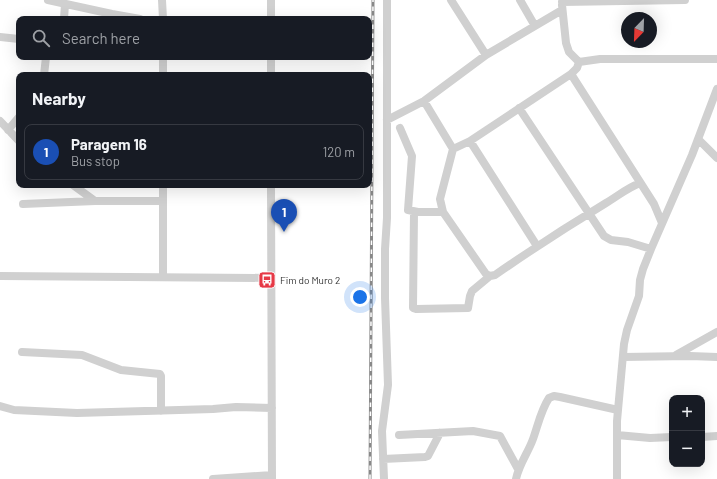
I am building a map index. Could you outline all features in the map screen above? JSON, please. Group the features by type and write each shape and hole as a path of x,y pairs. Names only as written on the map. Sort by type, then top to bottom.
{"street":[{"path":"48,0 125,16"},
{"path":"162,0 162,16"},
{"path":"271,0 271,16"},
{"path":"384,479 382,431 388,378 385,298 387,0"},
{"path":"451,0 486,56"},
{"path":"520,0 535,26"},
{"path":"387,120 424,100 486,56 535,26 562,4 624,0 686,0"},
{"path":"64,16 65,4"},
{"path":"562,4 566,43 569,52 579,62"},
{"path":"0,37 16,40"},
{"path":"579,62 600,59 717,59"},
{"path":"44,72 46,60"},
{"path":"163,60 163,72"},
{"path":"271,60 271,72"},
{"path":"453,149 470,141 571,74 577,68 579,62"},
{"path":"571,74 654,204 662,223"},
{"path":"617,479 618,410 627,330 638,296 640,280 651,248 698,140 717,89"},
{"path":"424,100 453,149 440,198 443,212 486,274 490,276"},
{"path":"520,108 606,238 651,248"},
{"path":"8,130 16,121"},
{"path":"0,123 16,138"},
{"path":"400,128 412,154 409,211 443,212"},
{"path":"698,140 717,158"},
{"path":"470,141 537,246"},
{"path":"630,187 634,174"},
{"path":"414,212 412,307 414,309 468,308 471,293 490,276 494,275 630,187 640,183"},
{"path":"78,188 95,201"},
{"path":"163,188 163,277"},
{"path":"213,479 272,477 271,188"},
{"path":"23,204 95,201 163,201"},
{"path":"0,276 271,278"},
{"path":"675,356 717,332"},
{"path":"22,352 82,355 121,370 160,374 161,411"},
{"path":"623,357 717,357"},
{"path":"516,479 518,470 530,445 542,411 549,398 554,396 560,397 618,410"},
{"path":"0,406 14,410 77,413 213,409 236,406 272,408"},
{"path":"399,435 473,432 500,436 518,470"},
{"path":"383,459 428,456 440,433"},
{"path":"617,435 650,438 669,437"},
{"path":"705,436 717,436"}],"railway":[{"path":"372,160 373,0"},
{"path":"370,479 372,188"}],"place":[{"name":"Paragem 16","path":"284,232"},
{"name":"Fim do Muro 2","path":"267,280"}]}
